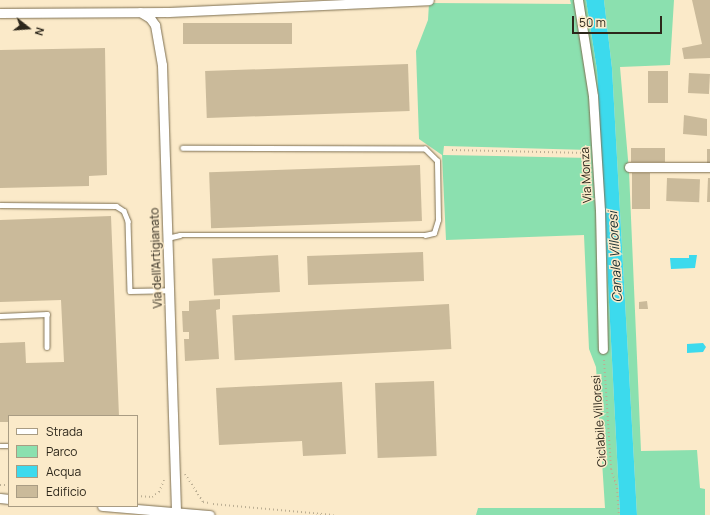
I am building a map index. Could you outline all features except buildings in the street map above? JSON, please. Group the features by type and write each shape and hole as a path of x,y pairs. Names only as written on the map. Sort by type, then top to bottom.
{"street":[{"path":"0,13 140,12 429,0"},
{"name":"Via Monza","path":"578,0 591,71 596,154 603,349"},
{"name":"Via dell'Artigianato","path":"140,12 150,18 155,26 160,44 176,512"},
{"path":"629,167 710,167"},
{"path":"114,507 210,515"}],"lane":[{"path":"167,238 188,235 425,235 434,233 438,220 437,161 425,149 183,148"},
{"path":"0,205 116,206 124,211 128,221 130,291 169,290"},
{"path":"0,316 47,314 47,347"}],"path":[{"path":"452,150 596,154"},
{"name":"Ciclabile Villoresi","path":"603,349 611,469 617,488 619,515"},
{"path":"138,496 152,497 159,492 166,474 186,474 203,502 334,515"}],"green space":[{"path":"570,0 586,0 597,70 620,515 476,515 478,508 605,508 596,367 589,349 584,235 446,240 442,155 419,139 416,51 428,20 429,3 571,4","holes":["444,146 589,150 590,158 443,155"]},
{"path":"604,0 674,0 670,65 620,67 629,171 641,451 697,450 700,488 705,489 705,515 637,515 612,68"}],"water":[{"name":"Canale Villoresi","path":"586,0 604,0 612,68 637,515 620,515 597,70"},
{"path":"689,255 697,255 695,268 671,269 670,258 689,258"},
{"path":"703,343 706,347 703,352 687,353 687,344"}]}
